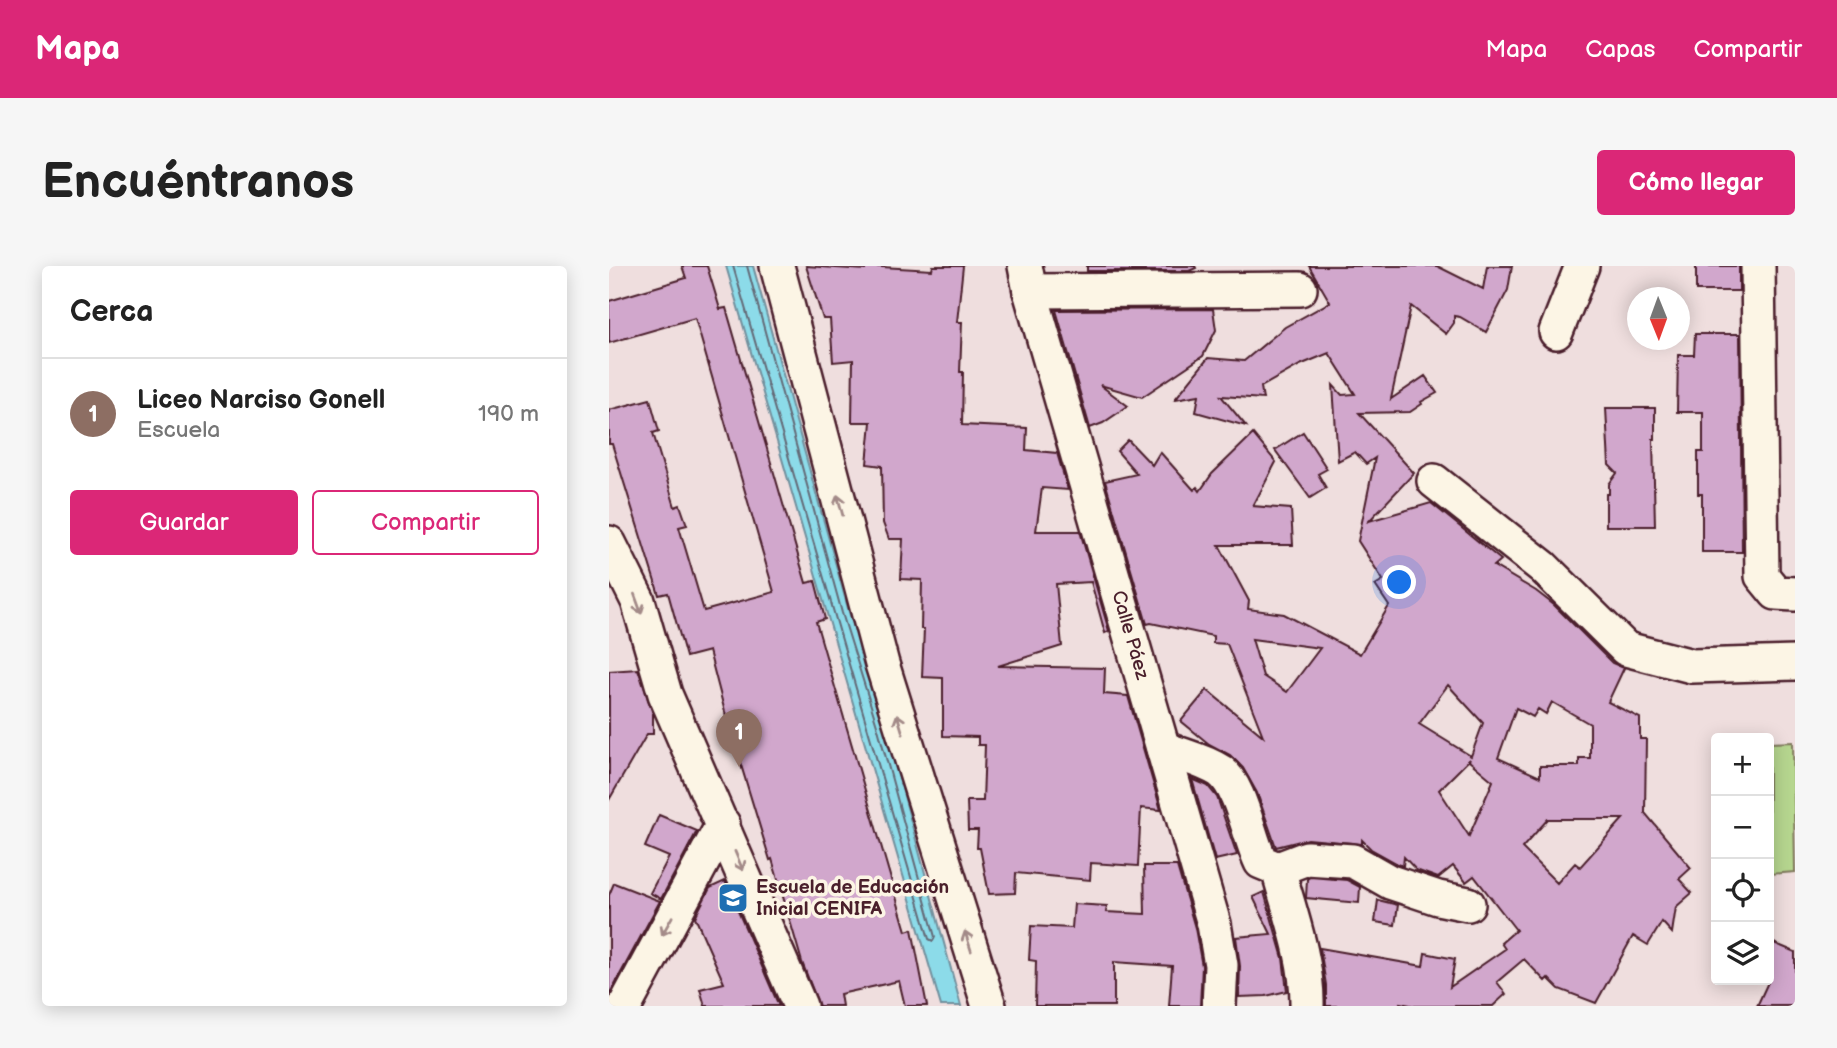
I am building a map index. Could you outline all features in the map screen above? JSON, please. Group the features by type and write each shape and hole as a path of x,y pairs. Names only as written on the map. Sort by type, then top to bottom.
{"street":[{"path":"777,266 882,664 989,1006"},
{"path":"1556,332 1582,266"},
{"path":"1758,266 1762,576 1776,593 1795,594"},
{"path":"1028,279 1300,289"},
{"name":"Calle Páez","path":"1028,279 1214,924 1221,965 1219,1006"},
{"path":"1434,481 1543,567 1626,649 1692,666 1795,663"},
{"path":"609,543 638,601 665,694 800,1006"},
{"path":"1164,748 1200,760 1223,773 1236,794 1261,862 1278,869 1307,858 1353,861 1390,882 1438,898 1468,904"},
{"path":"625,1006 723,824"},
{"path":"1278,869 1298,944 1307,1006"}],"green space":[{"path":"1793,742 1795,872 1774,874 1774,743"}],"water":[{"path":"726,266 753,266 849,612 884,722 961,1006 941,1006"}],"building":[{"path":"682,266 707,266 720,309 726,308 806,583 815,581 825,619 816,622 906,931 912,929 927,1006 905,1006 899,981 840,994 842,1006 819,1006 802,962 772,859 770,860 709,651 686,657 668,593 659,595 612,444 609,444 609,410 650,399 659,431 653,433 675,507 680,505 687,525 679,527 704,611 774,592 695,318 609,343 609,301 686,278"},
{"path":"806,266 865,270 865,266 932,270 933,266 963,266 957,322 962,322 962,425 1027,428 1026,450 1057,453 1068,490 1042,488 1036,531 1080,531 1109,631 1105,633 1091,582 1056,584 1062,646 998,666 1105,668 1104,694 1128,696 1161,810 1141,808 1138,866 1091,863 1090,880 1016,873 1015,893 989,894 980,848 977,848 978,830 968,830 967,801 983,801 985,745 978,745 978,737 943,736 943,678 922,677 922,580 901,579 903,539 889,539 883,523 882,466 867,464 871,422 852,422 853,360 833,362 830,319 823,319"},
{"path":"1087,266 1196,268 1189,271 1087,271"},
{"path":"1309,266 1437,266 1483,289 1487,266 1512,266 1508,290 1486,332 1454,316 1454,323 1446,334 1411,306 1391,399 1425,376 1437,393 1410,412 1359,413 1414,473 1369,521 1431,503 1501,560 1494,566 1554,605 1612,663 1624,668 1608,702 1640,718 1640,739 1646,739 1645,813 1691,868 1679,879 1692,893 1676,907 1672,933 1662,922 1648,945 1633,936 1596,1003 1559,989 1548,978 1545,981 1524,959 1497,982 1506,994 1493,1006 1415,1006 1400,1003 1399,1006 1326,1006 1326,985 1320,948 1423,966 1425,953 1455,959 1450,987 1505,949 1501,943 1516,930 1474,876 1466,882 1453,866 1438,878 1416,870 1404,857 1403,866 1398,864 1371,849 1362,840 1362,844 1308,839 1276,847 1257,793 1243,768 1230,755 1209,744 1181,721 1207,690 1263,736 1227,644 1213,643 1213,636 1147,624 1105,481 1137,474 1117,451 1128,440 1152,465 1160,452 1194,490 1197,487 1200,491 1212,474 1253,434 1276,462 1253,506 1291,509 1293,545 1219,545 1249,601 1248,609 1284,614 1360,654 1389,606 1375,585 1383,580 1358,541 1375,458 1366,464 1355,452 1338,461 1333,385 1342,395 1355,394 1329,353 1300,365 1261,387 1263,399 1221,396 1246,426 1196,412 1199,395 1175,399 1208,358 1244,361 1285,327 1330,302","holes":["1252,639 1320,648 1287,692 1263,676","1448,685 1483,723 1471,756 1419,724","1552,702 1590,724 1590,758 1579,758 1579,766 1540,766 1540,777 1498,758 1516,708 1533,717 1538,709 1546,714","1470,759 1469,761 1493,781 1469,836 1439,790","1548,819 1623,819 1580,867 1575,863 1557,883 1522,848"]},
{"path":"1696,266 1739,266 1739,291 1696,291"},
{"path":"1213,309 1216,330 1203,356 1142,397 1100,385 1128,406 1103,423 1090,428 1056,310"},
{"path":"1695,334 1740,334 1742,552 1702,552 1702,494 1698,494 1698,452 1703,452 1703,412 1677,412 1678,355 1694,355"},
{"path":"1606,408 1655,408 1655,526 1606,526 1606,494 1609,494 1609,484 1617,473 1609,465"},
{"path":"1303,432 1327,469 1318,474 1326,488 1310,498 1275,450"},
{"path":"638,669 653,714 653,734 647,734 609,800 609,671"},
{"path":"1192,779 1208,786 1217,797 1237,855 1215,860"},
{"path":"659,815 697,831 661,899 650,893 669,857 645,847"},
{"path":"1144,866 1177,866 1195,928 1202,966 1200,1006 1169,1006 1172,966 1114,962 1114,1006 1035,1006 1036,961 1029,960 1031,926 1072,928 1074,904 1107,906 1106,912 1145,914"},
{"path":"1307,879 1347,880 1360,887 1359,903 1306,898"},
{"path":"725,881 779,1006 705,1006 700,989 724,983 695,917 710,888"},
{"path":"614,883 660,901 609,995 609,895"},
{"path":"1264,892 1283,958 1287,991 1266,996 1239,997 1240,966 1236,937 1271,934 1253,897"},
{"path":"1378,900 1398,905 1395,925 1375,922"},
{"path":"1774,943 1795,952 1795,1006 1757,1006 1767,985 1774,985"}],"place":[{"name":"Liceo Narciso Gonell","path":"739,767"},
{"name":"Escuela de Educación Inicial CENIFA","path":"733,898"}]}
